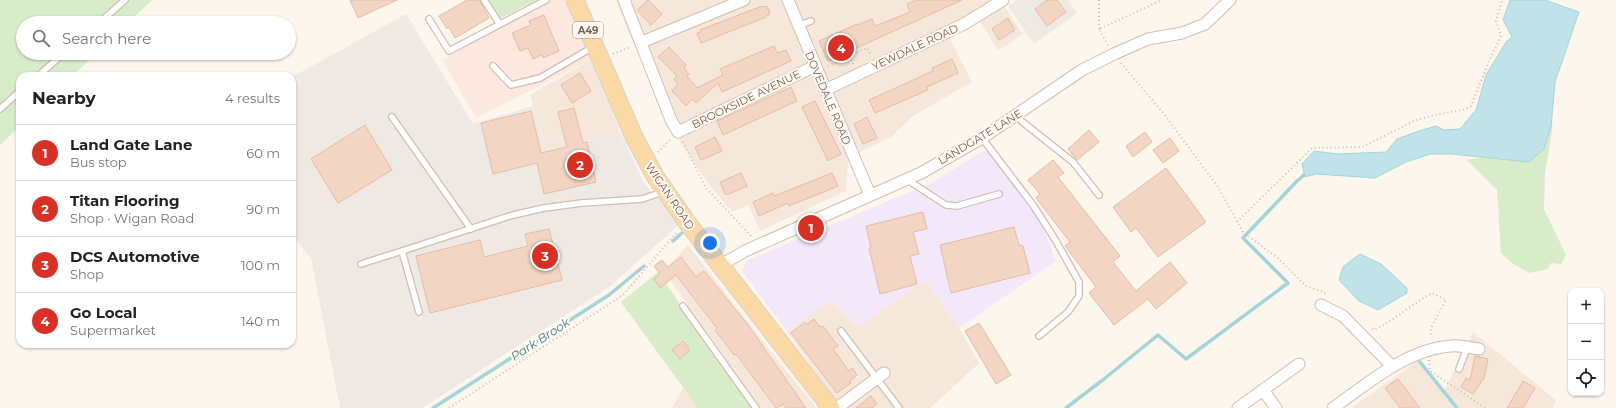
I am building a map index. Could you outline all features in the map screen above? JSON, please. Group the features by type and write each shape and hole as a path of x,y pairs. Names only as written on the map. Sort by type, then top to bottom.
{"main road":[{"name":"WIGAN ROAD","path":"575,0 634,137 647,163 686,221 831,408"}],"street":[{"path":"624,0 642,42 671,120 678,132"},
{"path":"642,42 744,0"},
{"name":"DOVEDALE ROAD","path":"788,0 870,195"},
{"name":"YEWDALE ROAD","path":"825,90 964,24 1003,0"},
{"name":"LANDGATE LANE","path":"721,265 737,254 921,173 982,138 1082,70 1148,39 1182,33 1205,24 1230,0"},
{"name":"BROOKSIDE AVENUE","path":"678,132 816,69"},
{"path":"1325,301 1343,316 1392,366"},
{"path":"1333,408 1392,366 1428,350 1452,346 1479,349"},
{"path":"1238,408 1299,364"},
{"path":"837,408 880,376"},
{"path":"1263,390 1276,408"}],"lane":[{"path":"107,16 125,0"},
{"path":"484,0 499,23"},
{"path":"430,19 449,51 499,23 546,0"},
{"path":"798,26 811,20"},
{"path":"493,66 511,85 540,78 598,53"},
{"path":"43,72 56,60"},
{"path":"0,108 16,94"},
{"path":"1015,116 1073,162 1099,195"},
{"path":"392,117 470,229"},
{"path":"982,138 1033,205 1056,241 1079,282 1079,296 1068,312 1039,336"},
{"path":"906,179 946,206 957,206 999,194"},
{"path":"361,264 513,215 544,208 582,203 642,199 665,190"},
{"path":"402,251 419,312"},
{"path":"683,306 756,408"},
{"path":"841,331 880,376 899,408"},
{"path":"1459,369 1466,348"}],"path":[{"path":"1099,0 1099,29 1114,54 1164,114 1218,187 1243,232 1278,258 1306,286 1323,292 1325,301"},
{"path":"1099,29 1162,0"},
{"path":"1237,222 1312,148 1362,147 1416,120 1463,110 1471,106 1501,36 1496,21 1502,0"},
{"path":"598,53 642,42"},
{"path":"816,69 867,48"},
{"path":"647,163 678,132 706,188 759,245"},
{"path":"449,408 623,295 686,221"},
{"path":"1367,326 1374,330 1386,324 1414,303 1432,293 1446,300 1432,326 1428,350 1430,371 1485,408"}],"shaded area":[{"path":"550,0 565,0 592,59 476,118 442,60"},
{"path":"616,0 1000,0 1023,34 998,51 975,12 944,27 972,82 913,116 891,137 862,151 848,161 846,191 760,231 748,205 732,212 708,183 676,136 627,29"},
{"path":"1017,0 1068,0 1077,13 1034,44 1008,6"},
{"path":"406,14 473,124 533,106 547,150 620,132 645,185 682,222 609,287 422,408 340,408 311,258 296,240 296,75"},
{"path":"592,59 620,132 547,150 530,95"},
{"path":"993,145 1032,198 1056,261 959,328 925,280 858,327 831,300 787,331 742,271 746,261 931,183"},
{"path":"688,245 783,367 817,408 761,408 664,271"},
{"path":"925,280 959,328 979,363 930,408 841,408 787,331 831,300 858,327"},
{"path":"1473,332 1556,400 1553,408 1351,408 1419,360 1444,391"},
{"path":"683,388 698,408 672,408"}],"green space":[{"path":"0,0 152,0 135,16 16,16 16,60 89,60 76,72 16,72 16,130 0,145"},
{"path":"486,0 537,0 499,19"},
{"path":"1553,126 1545,173 1544,209 1566,255 1561,264 1551,263 1548,269 1530,273 1513,264 1501,253 1497,190 1467,160 1484,157 1529,162 1544,149 1551,127"},
{"path":"658,272 751,408 698,408 621,302"}],"water":[{"path":"1510,0 1545,0 1579,12 1555,82 1551,127 1544,149 1529,162 1452,154 1430,154 1406,162 1375,178 1316,174 1305,177 1302,164 1314,151 1337,154 1386,152 1397,139 1419,131 1436,126 1444,130 1460,129 1476,110 1486,75 1506,42 1512,37 1503,20"},
{"path":"1360,254 1381,264 1407,288 1407,293 1378,310 1359,301 1339,280 1343,267"}],"building":[{"path":"350,0 397,0 358,18"},
{"path":"467,0 479,0 489,18 455,38 449,27 447,29 439,16"},
{"path":"648,0 662,14 651,25 637,10"},
{"path":"916,0 962,0 828,61 819,41 872,19 875,26 910,12 907,4"},
{"path":"1047,0 1057,0 1066,12 1047,26 1035,9"},
{"path":"762,6 767,6 770,14 766,17 701,43 697,33 701,32 700,30"},
{"path":"544,15 559,51 543,58 542,55 533,59 528,48 520,51 512,33 531,25 529,21"},
{"path":"1008,18 1015,30 999,40 992,29"},
{"path":"774,46 777,53 786,50 791,61 722,92 718,83 696,103 692,99 686,106 672,91 678,84 674,80 677,76 658,57 669,47 686,65 684,68 689,74 687,76 697,88 723,75 720,69"},
{"path":"952,59 958,73 927,87 928,90 875,113 869,100 933,71 932,68"},
{"path":"580,73 591,91 572,103 561,85"},
{"path":"791,87 797,101 723,135 717,121"},
{"path":"815,101 841,154 828,161 802,107"},
{"path":"574,108 583,143 587,142 596,182 544,194 537,163 493,174 481,123 531,111 541,153 567,147 558,112"},
{"path":"867,117 877,138 863,144 854,124"},
{"path":"365,125 392,170 338,203 311,159"},
{"path":"1089,130 1099,142 1077,160 1068,149"},
{"path":"1145,132 1152,142 1133,157 1126,146"},
{"path":"715,137 722,151 701,160 695,147"},
{"path":"1170,138 1179,151 1163,163 1153,150"},
{"path":"1053,160 1064,173 1058,177 1120,256 1113,262 1136,291 1170,262 1187,283 1156,309 1148,299 1114,325 1089,293 1096,287 1065,246 1070,242 1036,198 1040,194 1028,180"},
{"path":"1166,168 1206,222 1158,257 1136,228 1131,232 1113,207"},
{"path":"741,173 747,186 729,194 725,194 720,182"},
{"path":"832,173 838,186 789,206 788,203 759,216 753,202 773,193 774,196"},
{"path":"923,212 927,229 913,232 919,254 910,256 917,284 880,294 869,248 871,248 866,226"},
{"path":"1014,227 1019,245 1023,246 1030,273 951,293 940,245"},
{"path":"549,229 562,280 430,313 416,256 480,240 484,257 528,246 525,234"},
{"path":"681,257 696,277 704,271 748,325 806,408 786,408 783,404 776,408 736,354 734,355 715,330 717,328 676,275 660,288 654,279 660,274 654,266 662,260 668,267"},
{"path":"814,319 820,327 823,326 838,346 833,349 849,371 852,368 857,375 850,381 851,383 837,393 791,333 805,322 807,324"},
{"path":"979,323 1011,375 996,384 965,331"},
{"path":"683,341 690,350 680,359 672,350"},
{"path":"1475,356 1488,359 1484,379 1473,394 1461,387 1466,378 1470,380"},
{"path":"1398,379 1420,408 1400,408 1385,388"},
{"path":"1523,381 1535,388 1523,408 1507,408"},
{"path":"871,396 877,404 872,408 856,408"}],"waterway":[{"path":"1066,408 1158,335 1186,359 1288,283 1243,238 1304,175"},
{"name":"Park Brook","path":"673,241 684,231"},
{"name":"Park Brook","path":"433,408 609,295 644,266"},
{"path":"1420,362 1457,408"}],"place":[{"name":"Go Local","path":"841,48"},
{"name":"Titan Flooring","path":"580,165"},
{"name":"Land Gate Lane","path":"811,228"},
{"name":"DCS Automotive","path":"545,256"}]}
